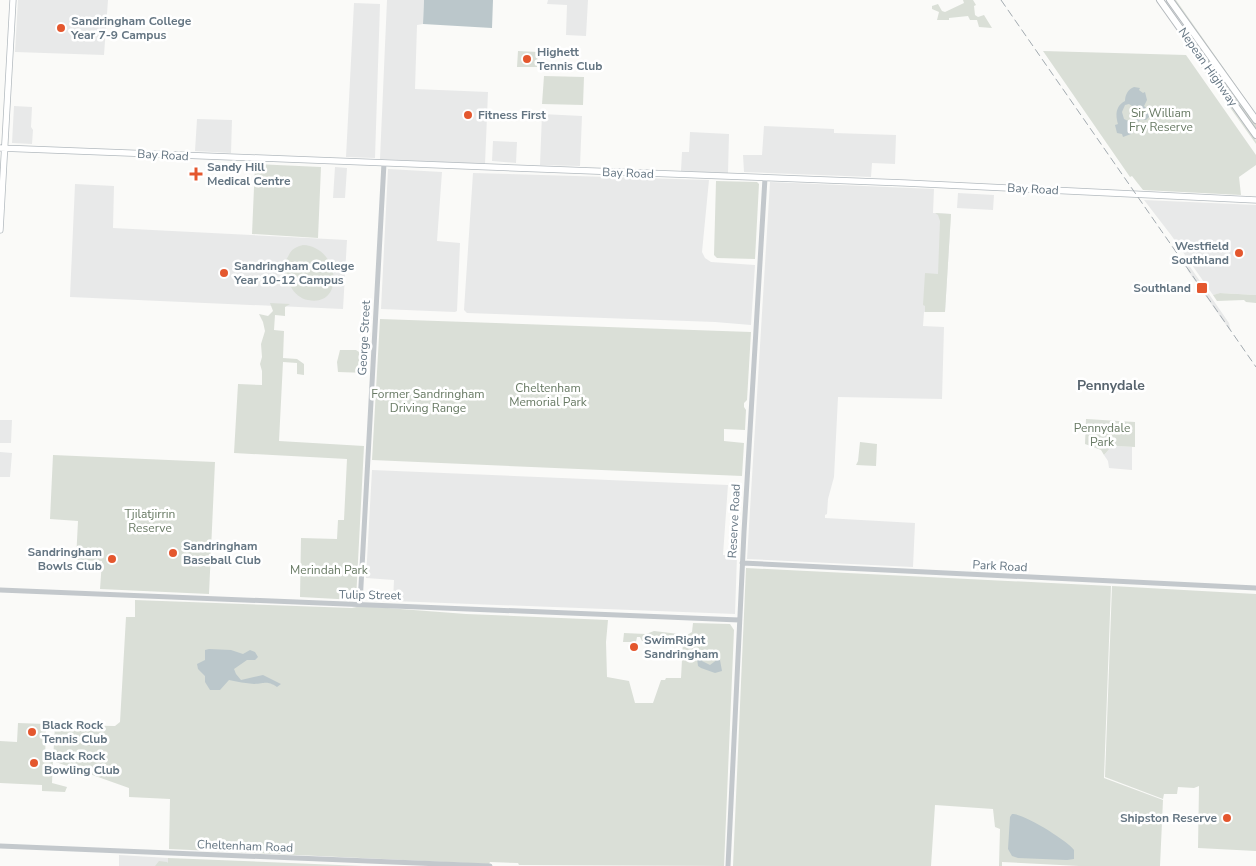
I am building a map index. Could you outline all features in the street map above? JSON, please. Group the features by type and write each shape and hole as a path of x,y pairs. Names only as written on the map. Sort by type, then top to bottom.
{"highway":[{"name":"Nepean Highway","path":"1160,0 1256,135"},
{"name":"Nepean Highway","path":"1170,0 1256,120"},
{"path":"1198,54 1205,49"}],"main road":[{"path":"0,230 3,148 13,0"},
{"name":"Bay Road","path":"3,148 964,186 1256,200"}],"street":[{"name":"George Street","path":"360,604 384,163"},
{"name":"Reserve Road","path":"728,866 742,563 765,178"},
{"name":"Park Road","path":"742,563 1256,588"},
{"name":"Tulip Street","path":"0,590 739,620"},
{"name":"Cheltenham Road","path":"0,846 490,866"}],"shaded area":[{"name":"Sandringham College Year 7-9 Campus","path":"18,0 108,0 104,55 15,52"},
{"path":"387,0 424,0 423,24 417,25 415,89 488,92 485,164 380,159"},
{"path":"424,0 493,0 492,28 423,24"},
{"path":"548,0 588,0 586,36 566,35 567,5 547,4"},
{"path":"354,3 380,4 375,158 346,157"},
{"path":"1134,87 1140,88 1139,90 1143,93 1145,92 1147,100 1144,106 1150,112 1149,117 1146,120 1140,120 1134,126 1131,134 1123,137 1122,134 1117,133 1115,125 1118,124 1117,111 1125,101 1127,93","holes":["1129,104 1135,108 1138,115 1130,121 1124,119 1122,112 1125,105"]},
{"path":"14,106 32,107 32,144 12,143"},
{"path":"542,114 582,116 580,166 540,165"},
{"path":"197,119 232,120 231,153 195,151"},
{"path":"764,126 834,129 834,133 896,135 895,164 872,163 871,177 744,172 743,155 762,155"},
{"path":"690,132 729,134 728,173 681,171 682,152 689,152"},
{"path":"493,141 517,142 516,163 492,161"},
{"path":"335,167 347,168 345,198 333,198"},
{"path":"388,169 442,172 437,241 460,243 457,311 455,312 381,309"},
{"path":"473,173 709,180 702,252 705,258 711,262 755,265 751,325 467,313 464,310"},
{"path":"770,182 934,189 933,213 951,214 945,312 924,312 923,326 944,327 942,399 838,397 834,477 828,499 827,514 825,515 825,518 915,523 913,567 747,559"},
{"name":"Sandringham College Year 10-12 Campus","path":"75,184 114,186 113,228 347,240 343,309 70,297"},
{"path":"958,193 994,195 993,210 957,208"},
{"path":"1144,200 1256,205 1256,295 1221,293 1213,295"},
{"path":"1186,261 1229,323 1231,332 1188,271"},
{"path":"0,420 12,420 11,443 0,443"},
{"path":"1112,446 1132,447 1132,470 1109,468 1108,461 1104,455"},
{"path":"0,452 12,453 10,477 0,477"},
{"path":"372,470 728,485 723,555 737,556 735,614 393,601 394,580 366,578"},
{"path":"205,650 231,650 243,654 250,650 255,652 258,657 255,660 247,660 234,669 236,674 241,680 263,675 281,684 277,687 268,683 254,684 229,680 220,690 210,690 205,682 205,676 198,669 197,664 205,660"},
{"path":"700,657 702,661 710,665 718,659 720,660 722,671 715,673 701,668 698,666 697,658"},
{"path":"1012,814 1045,828 1063,840 1074,850 1074,859 1018,858 1012,856 1008,849 1010,817"},
{"path":"119,855 168,858 168,866 119,866"}],"green space":[{"path":"963,0 973,0 976,5 974,6 975,15 978,17 984,15 992,28 979,27 977,20 970,20 968,16 949,18 949,20 937,20 939,12 932,9 932,6 938,4 942,11 945,12 964,3"},
{"path":"1173,0 1176,0 1256,114"},
{"name":"Highett Tennis Club","path":"518,51 538,52 537,67 517,67"},
{"name":"Sir William Fry Reserve","path":"1043,51 1186,55 1256,155 1256,165 1239,177 1241,195 1143,190 1132,176 1130,177"},
{"path":"1203,51 1256,124 1256,129 1202,55"},
{"path":"1194,57 1198,59 1256,141 1256,144"},
{"path":"544,76 584,77 583,105 542,104"},
{"path":"255,164 321,167 318,238 252,234"},
{"path":"716,181 757,182 759,184 755,259 717,258 714,255"},
{"path":"935,213 951,214 945,312 925,312 925,306 923,305 925,273 938,274 940,221"},
{"path":"303,245 316,248 331,265 334,276 333,287 328,295 320,300 305,299 298,295 291,287 282,286 283,273 281,264 287,259 291,251"},
{"path":"1220,293 1256,295 1256,303 1244,300 1217,301 1213,295"},
{"name":"Merindah Park","path":"270,303 290,304 285,307 285,316 275,315 274,330 284,331 283,358 297,359 304,364 304,375 297,374 297,363 283,362 279,441 364,446 356,600 300,597 301,538 337,539 338,520 344,520 347,459 234,453 238,384 262,385 261,344 265,331 259,314 268,316 273,311"},
{"path":"380,319 751,332 747,400 744,403 746,410 745,430 724,429 724,441 744,443 742,476 372,460"},
{"path":"340,350 356,350 368,358 367,373 338,372 337,362"},
{"name":"Pennydale Park","path":"1086,419 1135,422 1135,447 1112,446 1104,455 1101,450 1085,444"},
{"path":"860,442 877,444 876,466 856,465"},
{"name":"Tjilatjirrin Reserve","path":"53,455 215,462 209,594 100,589 102,561 76,560 78,521 50,519"},
{"path":"746,568 1111,586 1104,778 1163,800 1160,866 1079,866 1002,862 1002,866 999,866 1000,829 995,827 993,809 935,805 931,866 733,866"},
{"path":"1112,586 1256,594 1256,851 1198,848 1199,786 1194,788 1178,787 1177,794 1164,794 1163,799 1105,777"},
{"path":"135,600 352,608 361,606 466,614 608,620 606,642 607,677 629,681 635,703 653,703 661,680 681,678 683,641 682,636 669,635 669,638 661,636 661,642 646,642 637,637 636,642 623,642 624,633 646,634 654,631 687,635 692,632 693,623 730,624 734,630 724,866 519,865 518,863 490,862 489,864 169,849 170,799 129,797 129,788 53,761 55,725 115,726 120,722 126,617 135,617"},
{"path":"18,723 46,724 45,760 53,761 52,783 67,787 65,792 42,791 42,785 0,783 0,741 17,742"},
{"path":"168,858 363,866 155,866 159,861 168,863"}],"railway":[{"path":"1001,0 1256,367"}],"place":[{"name":"Sandringham College Year 7-9 Campus","path":"61,28"},
{"name":"Highett Tennis Club","path":"527,59"},
{"name":"Fitness First","path":"468,115"},
{"name":"Sandy Hill Medical Centre","path":"196,174"},
{"name":"Westfield Southland","path":"1239,253"},
{"name":"Sandringham College Year 10-12 Campus","path":"224,273"},
{"name":"Southland","path":"1202,288"},
{"name":"Sandringham Baseball Club","path":"173,553"},
{"name":"Sandringham Bowls Club","path":"112,559"},
{"name":"SwimRight Sandringham","path":"634,647"},
{"name":"Black Rock Tennis Club","path":"32,732"},
{"name":"Black Rock Bowling Club","path":"34,763"},
{"name":"Shipston Reserve","path":"1227,818"}],"district":[{"name":"Pennydale","path":"1111,385"}],"park label":[{"name":"Cheltenham Memorial Park","path":"548,395"},
{"name":"Former Sandringham Driving Range","path":"428,401"}]}
